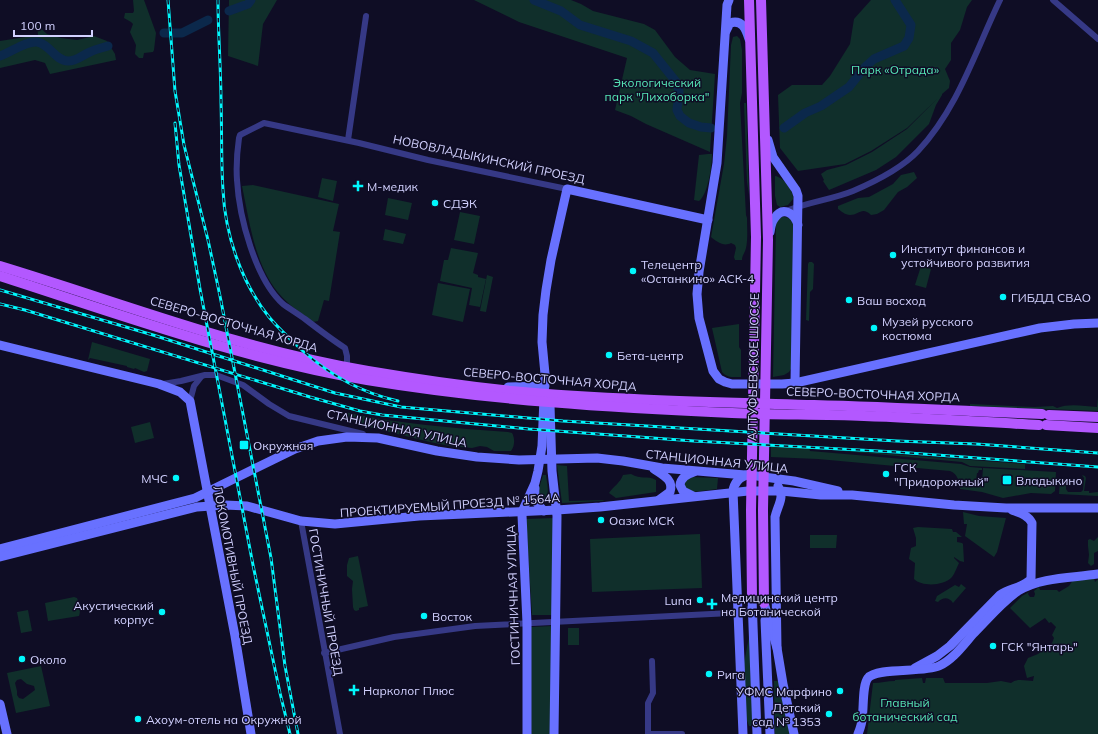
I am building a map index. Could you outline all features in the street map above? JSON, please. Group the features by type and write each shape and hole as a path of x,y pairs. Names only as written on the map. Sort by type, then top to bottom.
{"main road":[{"name":"АЛТУФЬЕВСКОЕ ШОССЕ","path":"749,0 756,237 751,510 751,603 757,734"},
{"name":"АЛТУФЬЕВСКОЕ ШОССЕ","path":"761,0 768,240 763,510 764,603 770,734"},
{"path":"728,3 717,163 699,272 697,304 699,318 713,371 719,379 732,384 795,383 1041,328 1098,323"},
{"path":"725,32 730,23 738,21 742,23 745,28 750,42"},
{"path":"765,129 773,157 796,190 798,196 795,383"},
{"name":"НОВОВЛАДЫКИНСКИЙ ПРОЕЗД","path":"567,189 708,220"},
{"name":"ГОСТИНИЧНАЯ УЛИЦА","path":"527,734 527,623 522,512 535,483 540,459 545,386 542,342 546,290 567,189"},
{"path":"768,240 771,223 774,217 784,212 794,216 798,226"},
{"name":"СЕВЕРО-ВОСТОЧНАЯ ХОРДА","path":"0,266 166,319 260,347 314,361 389,375 510,391 731,413 907,418 1098,428"},
{"path":"0,270 177,328 215,342 288,360 346,371 419,382 459,386 545,386"},
{"name":"СЕВЕРО-ВОСТОЧНАЯ ХОРДА","path":"0,276 163,329 258,356 312,369 373,381 495,398 610,402 860,406 1098,417"},
{"path":"1041,328 1098,329"},
{"name":"СТАНЦИОННАЯ УЛИЦА","path":"0,345 159,384"},
{"path":"159,384 180,392 190,401"},
{"name":"ГОСТИНИЧНАЯ УЛИЦА","path":"545,386 550,405 554,492 557,510 554,734"},
{"name":"ЛОКОМОТИВНЫЙ ПРОЕЗД","path":"190,401 235,636 251,734"},
{"path":"0,549 195,498 289,452 314,442 348,436 378,438"},
{"name":"СТАНЦИОННАЯ УЛИЦА","path":"378,438 465,456 500,459 597,458 649,466 774,478 794,481 852,495"},
{"path":"649,466 667,477 671,486 668,495 654,501"},
{"path":"693,496 683,491 680,482 686,475 700,471"},
{"path":"744,731 733,491 738,480 746,475"},
{"path":"774,478 781,491 782,497 775,517 777,648 794,734"},
{"path":"535,483 535,500 544,511 550,506 554,492"},
{"name":"СТАНЦИОННАЯ УЛИЦА","path":"654,501 733,491 781,491 820,495 852,495 954,505 1006,508 1098,508"},
{"name":"ПРОЕКТИРУЕМЫЙ ПРОЕЗД № 1564А","path":"0,557 197,506 247,506 301,521 336,524 419,516 544,511 600,507 654,501"},
{"path":"858,734 862,722 866,679 874,674 928,669 942,664 951,657 1003,598 1005,592 1025,584 1031,579 1033,526 1031,520 1028,517 1006,508"},
{"path":"1032,574 1036,582 1042,583"},
{"path":"1003,598 1050,580 1098,574"},
{"path":"740,657 751,603"},
{"path":"764,603 777,648"},
{"path":"767,655 771,630 776,612"},
{"path":"0,704 7,734"}],"street":[{"path":"784,212 799,206 852,192 888,174 917,152 939,126 954,101 1000,0"},
{"path":"1053,0 1098,39"},
{"path":"348,140 366,16"},
{"name":"НОВОВЛАДЫКИНСКИЙ ПРОЕЗД","path":"346,371 347,356 345,348 282,303 267,284 259,268 247,237 241,212 237,181 240,135 264,123 348,140 428,160 567,189"},
{"name":"СТАНЦИОННАЯ УЛИЦА","path":"159,384 216,375 239,383 289,416 378,438"},
{"path":"190,401 194,386 203,376"},
{"name":"ГОСТИНИЧНЫЙ ПРОЕЗД","path":"301,521 340,734"},
{"path":"324,653 405,635 476,626 739,612 745,611 751,603"},
{"path":"652,661 653,692 648,703 649,734 682,734"}],"green space":[{"path":"133,0 144,0 156,33 153,52 144,53 143,58 139,58 135,54 136,45 130,32 133,24 124,18 125,13 133,13 134,11"},
{"path":"229,0 277,0 263,24 258,66 228,56"},
{"name":"Экологический парк \"Лихоборка\"","path":"474,0 571,0 593,11 644,24 655,30 675,57 690,70 715,74 710,152 615,110 627,58 519,22"},
{"name":"Парк «Отрада»","path":"871,0 972,0 967,7 960,30 951,43 951,60 945,69 950,81 949,88 942,94 929,124 896,157 876,170 829,190 823,181 824,180 821,174 827,170 846,165 872,152 907,129 937,99 907,128 871,151 845,164 798,171 780,148 778,95 792,85 822,85 830,76 850,44 854,19"},
{"path":"37,25 47,34 61,38 77,40 94,36 107,41 115,54 116,60 50,74 45,63 35,60 0,68 0,41 38,35"},
{"path":"737,36 740,39 742,50 742,93 740,103 747,218 747,245 742,260 735,260 735,245 731,243 721,243 711,237 724,164 727,136 731,45 733,37"},
{"path":"744,103 746,103 749,195 747,182"},
{"path":"712,154 707,186 699,201 694,200 699,155"},
{"path":"914,172 917,178 907,187 898,192 884,210 877,214 871,215 868,212 863,211 853,215 848,215 838,209 838,206 858,198 869,197 893,184 901,175"},
{"path":"775,176 784,181 792,192 793,199 788,205 780,207 777,205 775,196"},
{"path":"322,178 337,181 333,201 318,197"},
{"path":"253,185 339,204 333,231 340,232 329,301 324,300 318,321 313,322 286,301 265,273 251,230 242,186"},
{"path":"388,198 412,203 408,220 385,215"},
{"path":"460,212 480,216 474,244 454,240"},
{"path":"782,217 789,218 793,224 792,367 789,372 784,375 773,377 776,224 777,220"},
{"path":"385,229 406,234 403,244 383,240"},
{"path":"451,248 478,253 473,273 478,275 478,277 486,279 480,307 469,305 472,288 440,281 444,260 448,260"},
{"path":"809,262 814,264 813,289 810,292 809,321 806,320"},
{"path":"921,266 931,269 926,288 915,285"},
{"path":"487,275 493,277 486,312 480,311"},
{"path":"438,283 470,289 463,322 432,315"},
{"path":"739,324 741,377 730,377 722,372 712,328"},
{"path":"92,342 150,359 147,371 144,372 135,368 90,358 88,360"},
{"path":"1098,397 1098,411 970,406 970,404 1034,407 1053,406 1057,408 1072,405 1097,407"},
{"path":"345,412 406,423 508,432 512,433 513,435 514,444 511,451 494,451 487,447 480,446 472,448 450,446 369,427 346,418 344,415"},
{"path":"150,422 154,438 135,443 131,427"},
{"path":"771,446 809,448 810,451 961,464 970,467 982,468 982,470 979,470 977,473 976,481 982,481 983,468 1056,472 1055,491 1051,494 1031,493 1003,498 982,492 960,489 959,481 953,472 950,471 818,459 771,457"},
{"path":"811,448 1025,464 1025,469 970,466 962,462"},
{"path":"557,465 567,466 569,501 605,500 562,503"},
{"path":"631,474 638,477 656,480 656,492 616,498 609,493 623,475"},
{"path":"543,475 546,475 548,493 543,503 541,502 538,492"},
{"path":"1082,475 1086,478 1084,491 1089,491 1089,493 1098,492 1098,496 1059,494 1060,481 1066,481 1066,489 1068,492 1081,492 1083,490 1084,478"},
{"path":"691,477 718,478 717,489 693,492 685,490 683,483"},
{"path":"963,512 979,516 1006,518 997,552 994,557 965,536 967,524 964,524"},
{"path":"554,518 553,615 532,615 526,519"},
{"path":"913,528 952,529 953,532 956,532 962,537 957,537 957,542 963,544 964,562 954,557 959,563 952,577 948,580 939,584 927,584 918,582 914,579 915,563 909,559 911,548 916,546 916,538"},
{"path":"700,534 702,588 592,592 590,539"},
{"path":"810,535 837,535 836,548 810,548"},
{"path":"1098,537 1098,551 1094,553 1094,564 1091,566 1088,563 1088,540 1090,539 1094,541"},
{"path":"358,556 368,606 359,608 359,610 356,611 353,607 353,581 347,576 347,565 349,558"},
{"name":"Главный ботанический сад","path":"1094,578 1095,582 1098,579 1098,734 867,734 873,683 922,678 923,683 925,683 926,678 943,678 945,683 987,683 1001,681 1011,683 1019,680 1033,681 1034,676 1027,678 1024,666 1028,658 1038,654 1052,643 1054,638 1052,635 1056,627 1051,622 1049,623 1045,618 1030,628 1010,608 1022,596 1029,592 1028,594 1030,597 1034,597 1034,591 1039,587 1040,590 1057,590 1059,592 1069,586 1073,580"},
{"path":"961,584 966,588 953,603 946,598 938,602 935,601 937,596 955,585 959,587"},
{"path":"74,597 77,598 80,609 79,616 48,621 45,603"},
{"path":"28,610 32,631 21,633 17,612"},
{"path":"552,626 550,734 531,734 531,627"},
{"path":"568,628 579,628 579,645 568,645"},
{"path":"749,637 753,721 751,726 749,726 746,718 744,663"},
{"path":"41,666 50,706 16,713 7,673","holes":["21,679 27,684 34,686 35,690 23,699 19,698 15,683 17,680"]},
{"path":"774,681 778,681 791,734 775,734"}],"waterway":[{"path":"229,11 248,4 251,0"},
{"path":"534,0 561,11 580,25 631,41 653,53 677,83 679,91 677,110 680,116 689,123 701,127 711,128"},
{"path":"784,128 805,113 821,106 849,87 865,67 874,59 904,46 909,38 911,25 895,0"},
{"path":"164,33 182,33 208,20"},
{"path":"0,56 28,43 37,42 42,43 56,56 63,60 71,61 87,53 108,46"}],"railway":[{"path":"168,0 175,91 184,145 208,240 220,296 271,558 285,666 298,734"},
{"path":"218,0 224,207 236,257 250,289 269,317 313,360 335,375 359,388 385,398 398,401"},
{"path":"175,123 179,165 200,289 253,565 290,734"},
{"path":"0,290 153,335 335,393 401,407 563,421 897,441 976,444 1098,453"},
{"path":"0,304 25,310 310,397 360,411 382,415 529,429 694,441 896,452 1098,467"}],"place":[{"name":"М-медик","path":"358,186"},
{"name":"СДЭК","path":"435,203"},
{"name":"Институт финансов и устойчивого развития","path":"893,255"},
{"name":"Телецентр «Останкино» АСК-4","path":"633,271"},
{"name":"ГИБДД СВАО","path":"1003,297"},
{"name":"Ваш восход","path":"849,300"},
{"name":"Музей русского костюма","path":"874,328"},
{"name":"Бета-центр","path":"609,355"},
{"name":"Окружная","path":"244,445"},
{"name":"ГСК \"Придорожный\"","path":"886,474"},
{"name":"МЧС","path":"176,478"},
{"name":"Владыкино","path":"1007,480"},
{"name":"Оазис МСК","path":"601,520"},
{"name":"Luna","path":"700,600"},
{"name":"Медицинский центр на Ботанической","path":"712,604"},
{"name":"Акустический корпус","path":"162,612"},
{"name":"Восток","path":"424,616"},
{"name":"ГСК \"Янтарь\"","path":"993,646"},
{"name":"Около","path":"22,659"},
{"name":"Рига","path":"709,674"},
{"name":"Нарколог Плюс","path":"354,690"},
{"name":"УФМС Марфино","path":"840,691"},
{"name":"Детский сад № 1353","path":"829,714"},
{"name":"Ахоум-отель на Окружной","path":"138,719"}]}
